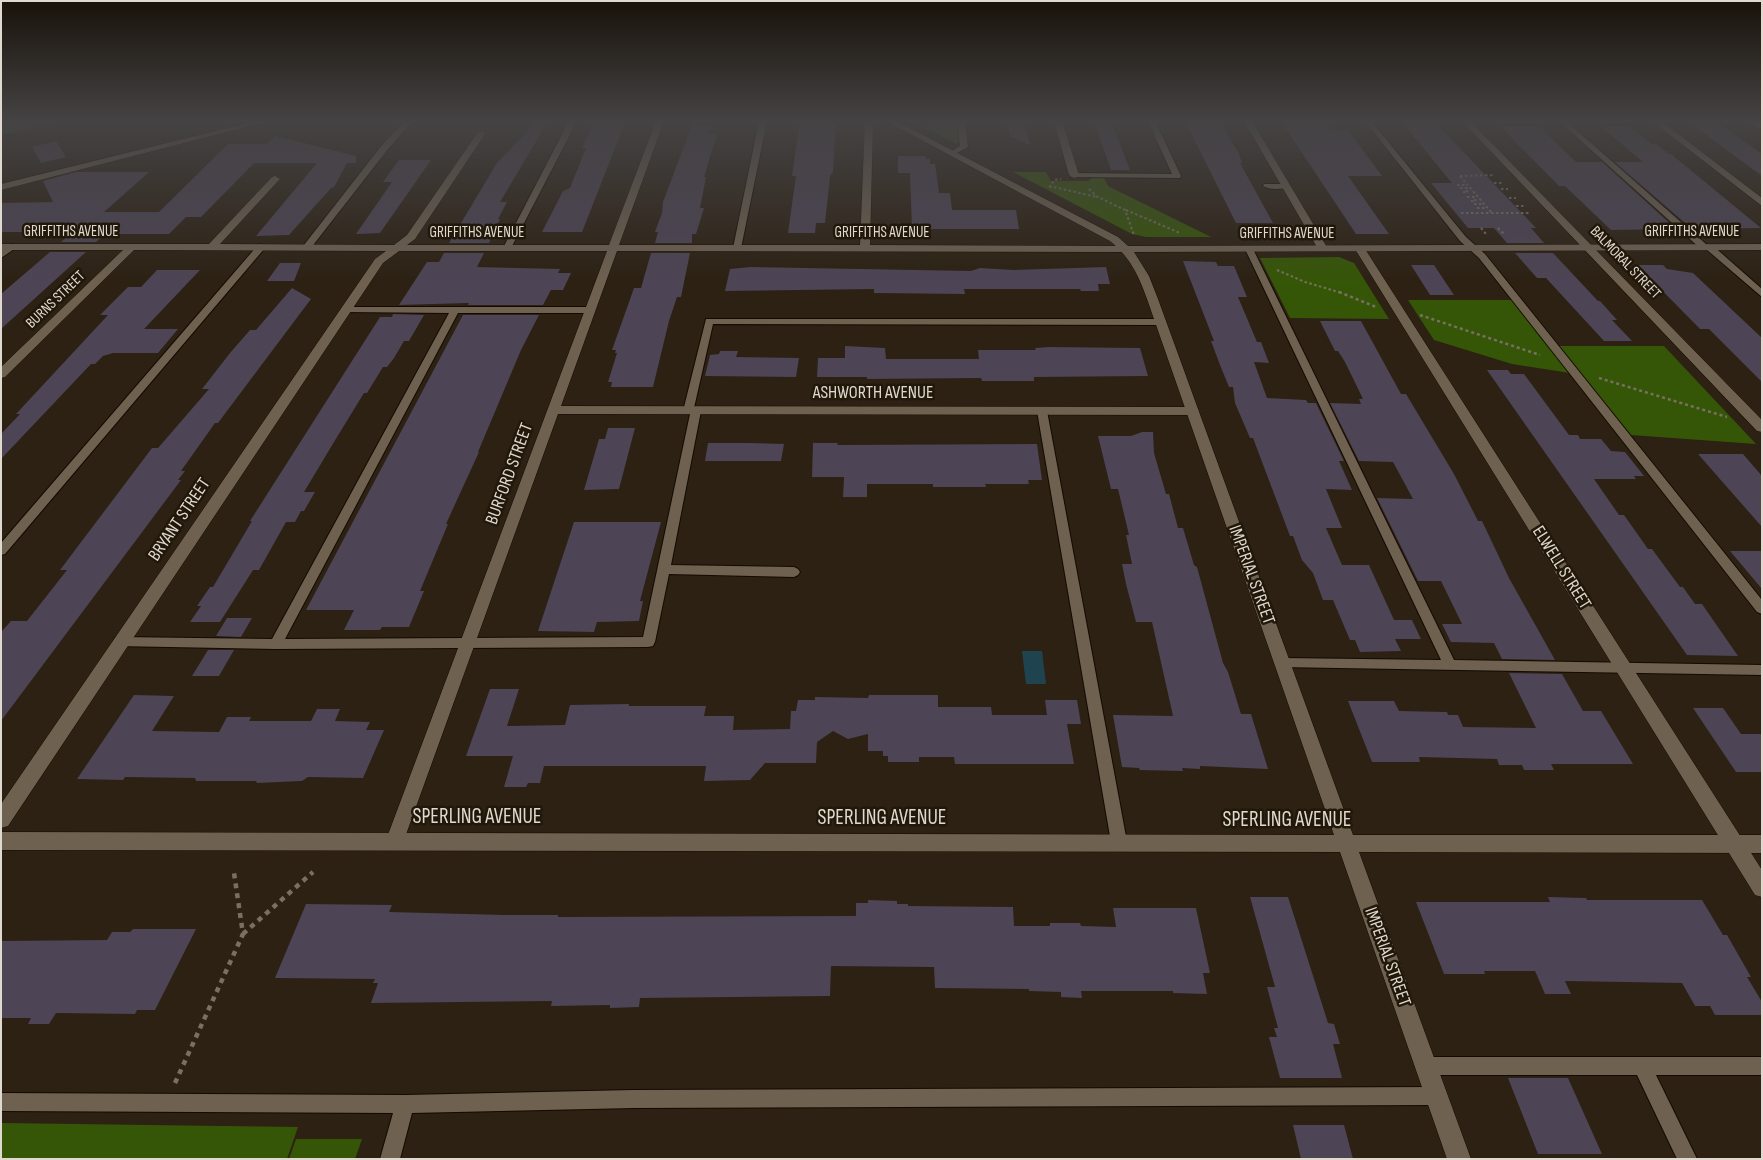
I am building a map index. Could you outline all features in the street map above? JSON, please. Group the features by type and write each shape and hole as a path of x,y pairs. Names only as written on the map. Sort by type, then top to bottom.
{"street":[{"path":"1,187 48,175"},
{"name":"BRYANT STREET","path":"1,820 379,261 411,237 453,175"},
{"name":"BURFORD STREET","path":"395,840 640,175"},
{"path":"865,248 867,175"},
{"name":"IMPERIAL STREET","path":"995,175 1092,226 1127,249 1146,281 1458,1159"},
{"path":"1280,175 1323,249"},
{"name":"BALMORAL STREET","path":"1519,175 1762,428"},
{"path":"1726,175 1762,203"},
{"path":"212,247 275,179"},
{"name":"GRIFFITHS AVENUE","path":"6,247 1360,249 1762,247"},
{"name":"BURNS STREET","path":"1,374 132,247"},
{"name":"ELWELL STREET","path":"1360,249 1762,888"},
{"name":"ASHWORTH AVENUE","path":"554,410 1193,411"},
{"name":"SPERLING AVENUE","path":"1,841 395,840 1762,844"}],"lane":[{"path":"307,247 363,175"},
{"path":"508,248 545,175"},
{"path":"737,248 752,175"},
{"path":"1088,175 1177,175"},
{"path":"1412,175 1472,248 1482,256 1762,609"},
{"path":"1623,175 1706,248 1762,294"},
{"path":"1267,186 1286,186"},
{"path":"1,255 6,247"},
{"path":"1,551 261,247"},
{"path":"1249,249 1450,665"},
{"path":"345,310 454,312 589,310"},
{"path":"276,644 454,312"},
{"path":"120,642 276,644 648,642 664,570 709,320 1161,322"},
{"path":"1042,411 1119,842"},
{"path":"664,570 794,572"},
{"path":"1283,663 1762,670"},
{"path":"1426,1066 1762,1066"},
{"path":"1642,1066 1687,1159"},
{"path":"1,1102 405,1104 642,1099 1436,1096"},
{"path":"390,1159 405,1104"}],"path":[{"path":"1050,192 1050,187 1054,180 1073,175"},
{"path":"1074,175 1100,198"},
{"path":"1490,175 1460,176 1492,213"},
{"path":"1494,183 1502,183"},
{"path":"1041,185 1100,198 1187,236"},
{"path":"1457,185 1468,185"},
{"path":"1460,188 1471,188"},
{"path":"1463,192 1468,192 1464,188"},
{"path":"1501,190 1508,189"},
{"path":"1467,197 1478,197"},
{"path":"1470,201 1476,201 1472,197"},
{"path":"1508,198 1516,198"},
{"path":"1474,204 1485,204"},
{"path":"1516,206 1524,206"},
{"path":"1476,208 1488,208"},
{"path":"1125,210 1135,238"},
{"path":"1456,213 1530,213"},
{"path":"1255,262 1305,282 1338,291 1376,306"},
{"path":"166,1104 243,934 313,872"},
{"path":"234,873 243,934"}],"green space":[{"path":"1019,175 1048,175 1051,181 1088,181 1092,178 1104,178 1108,186 1211,237 1146,237 1132,234"},
{"path":"1339,257 1354,263 1389,319 1290,318 1260,258"},
{"path":"1408,300 1512,300 1570,373 1512,364 1434,340"},
{"path":"1559,346 1664,346 1756,444 1631,435"},
{"path":"1,1123 298,1127 287,1159 1,1159"},
{"path":"296,1139 362,1139 355,1159 289,1159"}],"water":[{"path":"1022,651 1042,651 1046,684 1026,684"}],"building":[{"path":"65,175 145,175 104,212 159,212 196,175 242,175 201,217 186,217 169,234 105,234 96,242 61,242 73,232 1,232 1,203 53,202 43,181"},
{"path":"307,175 340,175 334,187 331,188 289,235 256,236"},
{"path":"388,175 420,175 380,233 356,234 392,182 383,182"},
{"path":"490,175 516,175 500,202 507,202 489,243 449,243"},
{"path":"575,175 604,175 582,232 542,232 563,191 570,188"},
{"path":"673,175 705,175 704,177 706,177 700,208 704,208 696,234 692,234 692,243 655,243 658,232 655,232 662,213 663,202"},
{"path":"831,175 825,223 816,223 815,233 788,233 796,176 792,176"},
{"path":"910,175 937,175 939,193 950,193 952,210 1016,210 1019,229 912,229"},
{"path":"1212,175 1247,175 1273,223 1236,223"},
{"path":"1317,175 1382,176 1348,176 1389,234 1356,234"},
{"path":"1446,175 1486,175 1536,228 1531,228 1544,243 1507,243 1494,228 1468,228 1431,183 1452,183"},
{"path":"1548,175 1617,175 1676,229 1611,230 1565,186 1559,186"},
{"path":"1630,175 1697,175 1761,228 1692,229"},
{"path":"50,252 86,252 1,329 1,294"},
{"path":"444,253 484,253 477,267 560,269 558,273 571,273 563,290 551,290 543,305 468,305 469,303 399,305 427,262 439,262"},
{"path":"651,253 690,253 681,297 677,297 669,321 653,387 611,387 612,382 608,382 617,353 615,353 616,350 612,350 634,288 641,288"},
{"path":"1515,253 1553,253 1600,301 1617,320 1612,320 1632,341 1604,341 1546,278 1537,278"},
{"path":"1183,261 1216,262 1218,266 1234,266 1247,297 1238,297 1257,342 1261,342 1269,363 1254,362 1267,398 1306,400 1308,403 1316,403 1344,461 1339,461 1352,490 1326,489 1342,528 1326,528 1342,565 1369,565 1394,620 1412,620 1421,639 1395,639 1401,651 1360,652 1355,640 1350,640 1333,600 1323,600 1313,573 1302,560 1293,536 1290,536 1253,438 1250,438 1235,403 1233,387 1229,387 1220,365 1211,341 1214,341"},
{"path":"280,263 301,263 294,281 267,281"},
{"path":"1411,265 1434,265 1454,295 1430,295"},
{"path":"1637,265 1663,265 1667,269 1693,273 1762,338 1762,382 1709,329 1700,329"},
{"path":"750,267 971,271 980,268 1013,270 1106,267 1110,284 1098,284 1099,291 1081,291 1080,289 964,289 965,294 874,293 874,289 725,291 730,269"},
{"path":"157,270 200,270 144,329 178,329 158,353 113,353 103,356 95,364 91,364 1,459 1,434 20,414 16,414 108,315 100,315 128,287 141,287"},
{"path":"292,288 311,299 218,423 215,423 181,471 185,471 178,480 181,480 1,721 1,632 11,621 27,621 67,570 60,570 152,448 158,448 165,440 209,389 202,389 230,353 250,330 256,330"},
{"path":"393,314 424,315 409,341 404,341 394,358 387,367 383,367 367,393 364,393 304,492 315,492 304,511 301,511 295,522 286,522 259,570 253,570 220,622 190,622 201,606 197,606 210,587 213,587 252,521 250,521 380,317 392,317"},
{"path":"463,315 539,315 521,350 479,452 446,524 448,524 420,591 424,591 409,627 382,627 380,630 344,630 354,610 306,610"},
{"path":"1320,321 1361,321 1401,394 1406,394 1454,474 1478,521 1482,521 1509,578 1555,660 1502,659 1494,643 1451,642 1442,624 1462,624 1441,581 1418,581 1377,498 1413,499 1393,462 1359,461 1330,403 1361,404 1359,399 1363,399 1345,362 1338,351 1335,351"},
{"path":"845,346 885,348 886,359 979,359 978,350 1036,350 1035,348 1049,347 1140,348 1148,376 1034,377 1034,381 982,381 981,378 867,379 867,377 817,377 818,358 845,358"},
{"path":"720,351 738,351 736,357 799,358 796,377 705,376 710,355 719,354"},
{"path":"1487,370 1508,370 1511,374 1524,374 1569,435 1578,435 1580,439 1601,439 1611,451 1625,452 1644,476 1634,476 1636,479 1594,479 1619,515 1624,515 1648,549 1652,549 1680,587 1683,587 1695,604 1702,604 1738,656 1687,655"},
{"path":"608,428 635,428 619,489 584,490 599,439 605,439"},
{"path":"1142,432 1153,432 1154,453 1166,494 1169,494 1178,528 1183,528 1194,565 1197,567 1223,663 1228,672 1241,714 1251,714 1268,769 1200,766 1200,769 1182,768 1183,771 1140,770 1139,768 1122,767 1113,715 1173,716 1152,622 1136,622 1122,564 1132,564 1126,535 1129,535 1118,489 1111,489 1098,436 1131,436"},
{"path":"708,443 784,444 781,461 705,461"},
{"path":"813,443 838,443 837,445 1037,444 1042,480 1028,480 1029,484 985,484 986,487 933,487 933,484 867,484 867,497 843,497 844,477 812,477"},
{"path":"1698,454 1743,454 1762,476 1762,527"},
{"path":"574,522 661,522 640,601 643,601 639,621 597,622 594,632 538,631"},
{"path":"1730,551 1762,551 1762,589"},
{"path":"227,618 252,618 241,637 216,636"},
{"path":"208,650 234,650 219,676 192,676"},
{"path":"1509,673 1562,674 1583,711 1601,711 1633,764 1551,764 1554,770 1524,770 1522,765 1499,765 1497,759 1419,757 1420,762 1372,762 1348,701 1394,701 1399,711 1447,712 1448,715 1458,715 1463,727 1536,728"},
{"path":"490,689 519,689 507,726 565,725 570,705 629,704 629,706 706,706 704,716 734,716 733,730 790,729 791,711 796,711 798,700 815,700 815,697 868,698 869,695 938,695 938,707 991,707 992,715 1047,715 1045,700 1077,700 1081,724 1067,724 1074,764 955,764 954,757 919,757 919,762 888,762 888,756 883,756 883,751 868,751 868,734 848,739 833,731 817,742 816,763 765,763 750,780 704,781 706,766 544,766 540,783 528,783 526,787 504,787 513,756 466,756"},
{"path":"134,695 174,696 152,731 219,732 227,717 251,717 249,721 311,721 317,709 340,709 335,721 370,722 366,730 384,730 363,778 308,777 302,781 257,783 256,781 196,781 195,778 125,777 123,780 77,779"},
{"path":"1693,708 1723,708 1741,734 1762,734 1762,772 1736,772"},
{"path":"1250,897 1288,897 1328,1023 1334,1024 1340,1044 1333,1044 1342,1078 1280,1078 1269,1037 1277,1037 1274,1028 1278,1028 1267,987 1275,987"},
{"path":"1548,897 1586,898 1587,900 1702,900 1723,935 1727,935 1751,977 1747,977 1762,1002 1762,1015 1715,1015 1710,1006 1695,1006 1682,983 1565,981 1571,994 1545,994 1535,971 1484,971 1485,974 1444,974 1416,902 1550,902"},
{"path":"868,900 897,901 897,904 908,904 908,906 1013,907 1014,926 1050,926 1050,923 1080,923 1081,926 1116,927 1113,908 1196,908 1210,973 1203,973 1207,994 1173,993 1173,991 1081,991 1082,998 1061,997 1061,992 1029,991 1029,989 935,988 934,967 831,966 830,996 640,998 639,1007 610,1008 610,1005 551,1006 552,1001 371,1003 378,983 373,983 375,979 275,978 306,904 392,905 389,912 558,915 558,917 856,916 856,903 868,903"},
{"path":"133,929 196,929 155,1010 137,1010 135,1014 56,1013 49,1024 28,1024 31,1018 1,1018 1,941 107,940 112,932 130,932"},
{"path":"1508,1078 1568,1078 1602,1154 1538,1154"},
{"path":"1293,1125 1344,1125 1353,1159 1301,1159"}]}
